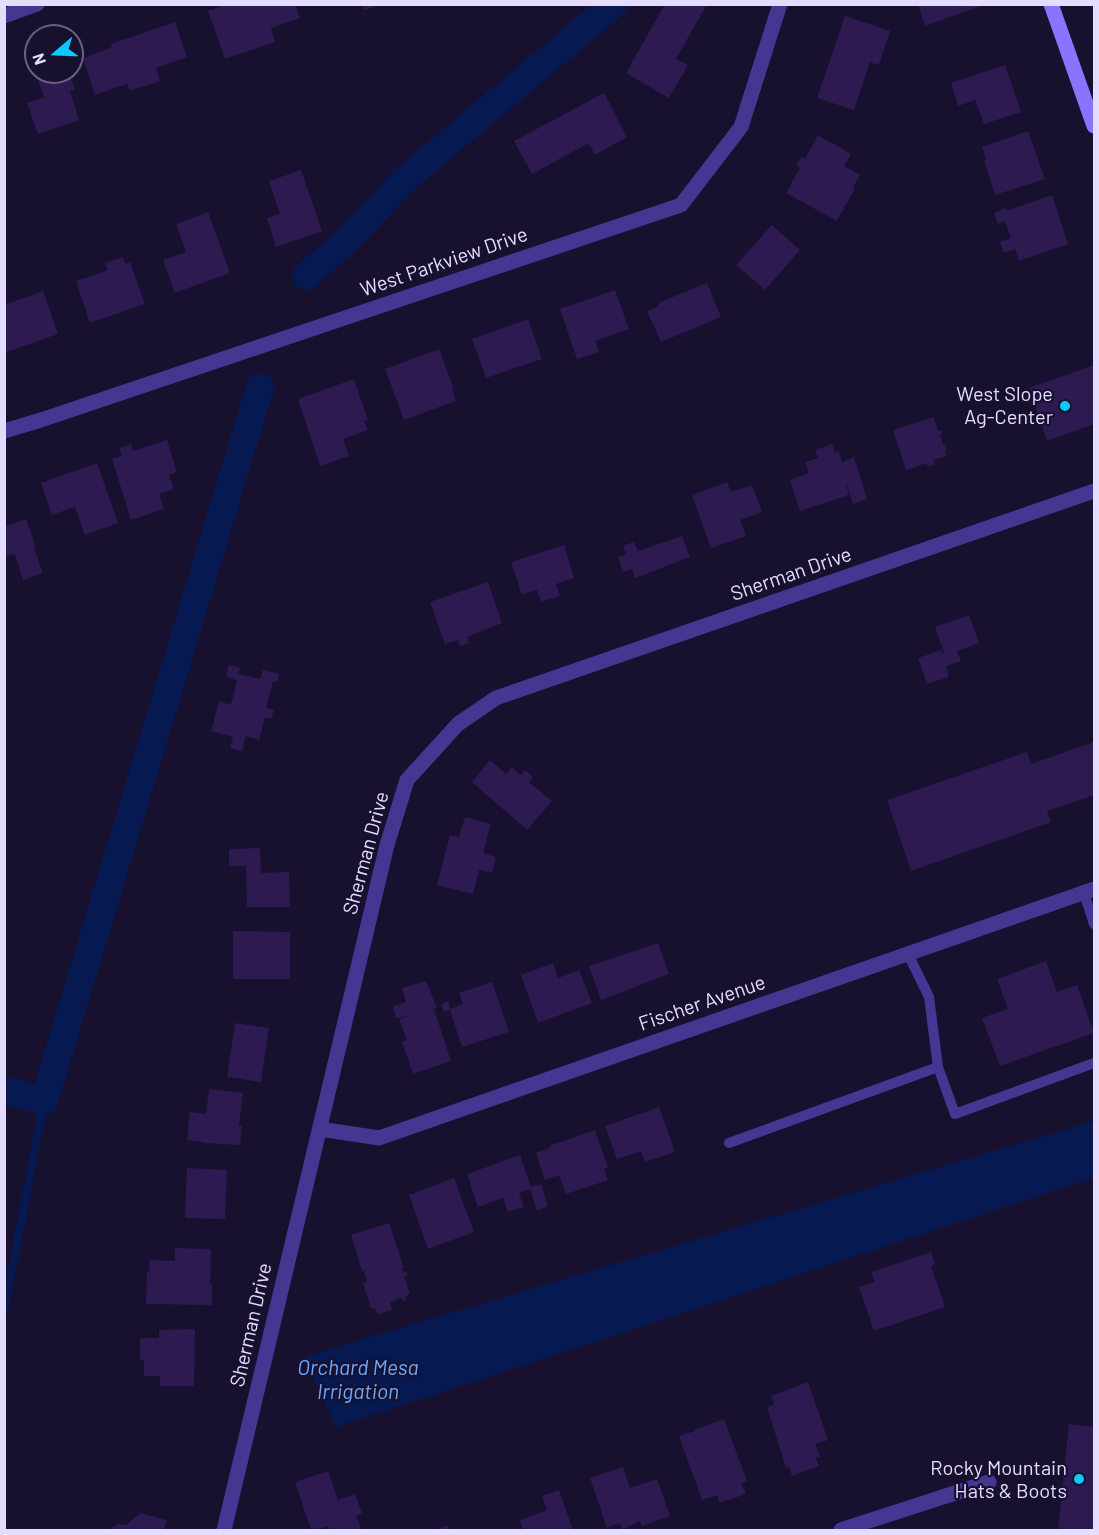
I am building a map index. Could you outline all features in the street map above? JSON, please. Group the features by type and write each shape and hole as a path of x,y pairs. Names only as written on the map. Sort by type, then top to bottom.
{"main road":[{"path":"1051,4 1095,126"}],"street":[{"path":"4,16 37,4"},
{"name":"West Parkview Drive","path":"4,431 681,204 741,127 780,4"},
{"name":"Sherman Drive","path":"224,1530 387,845 407,780 458,724 496,698 1095,491"},
{"name":"Fischer Avenue","path":"320,1129 379,1138 1089,891"},
{"path":"842,1530 988,1482"}],"lane":[{"path":"1089,891 1095,924"},
{"path":"908,954 929,997 938,1067 955,1114 1095,1063"},
{"path":"729,1143 938,1067"}],"water":[{"name":"Orchard Mesa Irrigation","path":"1094,1121 1094,1178 336,1427 303,1357"}],"building":[{"path":"226,4 295,4 300,18 271,28 275,42 225,59 208,11"},
{"path":"362,4 380,4 380,5 364,10"},
{"path":"665,4 703,4 706,6 676,59 688,65 669,98 626,73"},
{"path":"918,4 983,4 983,5 925,26"},
{"path":"845,16 890,31 879,65 870,62 854,110 817,98"},
{"path":"175,22 187,57 156,68 160,81 130,91 127,84 95,95 84,58 112,47 111,44"},
{"path":"1005,65 1021,112 984,124 975,100 958,106 951,83"},
{"path":"39,84 73,84 75,90 70,91 79,120 38,134 27,103 44,97"},
{"path":"604,93 627,137 595,155 589,143 532,174 514,141"},
{"path":"1028,131 1045,179 995,195 982,147"},
{"path":"818,135 851,154 844,166 860,175 837,221 786,193 800,168 796,165 801,157 805,159"},
{"path":"301,170 322,231 276,247 267,218 280,214 269,181"},
{"path":"1052,195 1068,244 1019,261 1015,249 1004,253 1000,242 1011,238 1005,221 998,224 994,213"},
{"path":"208,212 230,273 175,293 163,260 186,252 176,224"},
{"path":"772,225 800,250 765,290 736,265"},
{"path":"123,257 126,264 130,262 145,304 90,323 76,281 108,270 105,263"},
{"path":"707,283 721,317 661,342 647,311 659,306 658,303"},
{"path":"615,290 629,329 595,341 599,352 577,359 560,309"},
{"path":"43,291 58,334 4,353 4,305"},
{"path":"528,319 542,359 486,378 472,339"},
{"path":"439,349 454,389 452,390 456,401 404,420 385,369"},
{"name":"West Slope Ag-Center","path":"1094,365 1094,424 1047,441 1029,388"},
{"path":"354,379 368,420 364,421 368,430 343,439 349,456 320,466 298,399"},
{"path":"934,417 938,431 941,430 940,435 947,449 945,450 947,456 933,460 935,465 928,467 927,463 906,470 893,430"},
{"path":"167,440 177,472 169,475 174,489 159,494 164,509 131,520 112,459 122,456 119,448 131,444 133,451"},
{"path":"832,444 835,452 839,451 842,462 854,457 867,499 853,504 846,485 849,495 800,511 790,480 809,473 805,462 818,458 815,450"},
{"path":"97,463 118,523 85,535 75,507 52,515 41,483"},
{"path":"727,482 731,492 752,485 762,512 740,520 746,536 711,548 692,495"},
{"path":"26,519 43,573 23,580 15,554 4,557 4,527"},
{"path":"682,536 690,557 635,578 632,569 623,572 618,557 626,554 623,546 634,542 638,551"},
{"path":"564,545 574,578 556,584 560,596 541,602 537,590 522,595 511,562"},
{"path":"488,582 502,623 467,637 469,643 460,646 458,640 445,644 430,602"},
{"path":"969,615 979,643 957,651 961,661 946,666 949,677 927,684 918,658 941,650 944,653 935,627"},
{"path":"229,665 240,668 238,674 260,679 263,670 279,674 277,682 273,681 266,708 274,710 271,719 265,717 259,740 246,736 242,751 230,748 233,737 211,731 219,701 231,705 237,680 226,677"},
{"path":"1094,742 1094,795 1047,811 1051,822 911,871 887,800 1027,752 1031,764"},
{"path":"490,760 506,774 512,767 521,775 525,770 533,777 529,782 552,801 527,830 472,782"},
{"path":"465,817 491,824 483,853 496,857 492,873 479,870 473,894 437,885 450,835 459,837"},
{"path":"260,848 261,873 289,872 290,907 247,907 246,866 229,866 229,849"},
{"path":"233,931 290,932 290,979 233,979"},
{"path":"658,943 669,974 601,1000 589,966"},
{"path":"1046,961 1057,992 1077,985 1094,1033 1000,1066 982,1018 1008,1009 997,979"},
{"path":"553,963 558,978 579,970 592,1003 538,1023 521,975"},
{"path":"426,981 437,1008 434,1009 451,1061 413,1074 402,1042 407,1040 399,1019 408,1016 396,1018 393,1006 406,1002 402,988"},
{"path":"492,982 509,1032 462,1047 450,1010 444,1012 441,1004 448,1001 450,1009 463,1004 459,993"},
{"path":"235,1023 269,1028 261,1082 227,1077"},
{"path":"209,1089 243,1093 239,1126 242,1126 240,1145 187,1140 190,1112 206,1114"},
{"path":"659,1107 675,1152 645,1162 641,1151 617,1159 605,1126"},
{"path":"595,1130 608,1168 604,1169 608,1180 566,1194 559,1175 545,1180 536,1153 550,1148 549,1146"},
{"path":"520,1155 531,1187 541,1184 548,1206 537,1211 530,1189 519,1193 524,1207 508,1212 503,1198 478,1207 467,1174"},
{"path":"187,1168 227,1170 225,1219 185,1218"},
{"path":"454,1178 474,1232 428,1249 409,1195"},
{"path":"389,1223 404,1268 402,1268 403,1272 406,1271 408,1275 404,1276 410,1294 406,1296 407,1300 402,1301 401,1297 390,1303 392,1310 378,1315 375,1308 371,1309 363,1283 367,1282 364,1270 362,1271 351,1235"},
{"path":"175,1248 211,1249 212,1305 146,1304 147,1272 149,1272 150,1260 175,1261"},
{"path":"931,1252 935,1264 931,1266 945,1307 874,1331 859,1287 875,1282 871,1272"},
{"path":"195,1329 194,1386 160,1386 160,1376 144,1376 144,1360 140,1360 140,1338 159,1338 159,1330"},
{"path":"808,1382 828,1440 815,1444 820,1457 816,1458 819,1466 792,1476 789,1467 786,1468 767,1407 774,1405 771,1396"},
{"path":"724,1419 747,1481 741,1483 746,1494 719,1503 717,1495 702,1500 679,1436"},
{"name":"Rocky Mountain Hats & Boots","path":"1069,1424 1094,1427 1094,1530 1058,1530"},
{"path":"623,1467 630,1488 657,1479 670,1516 642,1526 640,1521 622,1530 620,1523 607,1528 590,1478"},
{"path":"328,1471 338,1500 355,1494 362,1513 356,1516 362,1530 330,1530 328,1526 311,1530 295,1482"},
{"path":"559,1490 573,1530 523,1530 520,1520 547,1510 542,1496"},
{"path":"140,1513 167,1520 164,1530 108,1530 118,1524 126,1525"},
{"path":"448,1525 450,1530 434,1530"}],"waterway":[{"path":"306,276 346,241 405,179 614,4"},
{"path":"4,1090 44,1101 260,387"},
{"path":"4,1312 44,1101"}],"place":[{"name":"West Slope Ag-Center","path":"1065,406"},
{"name":"Rocky Mountain Hats & Boots","path":"1079,1479"}]}
